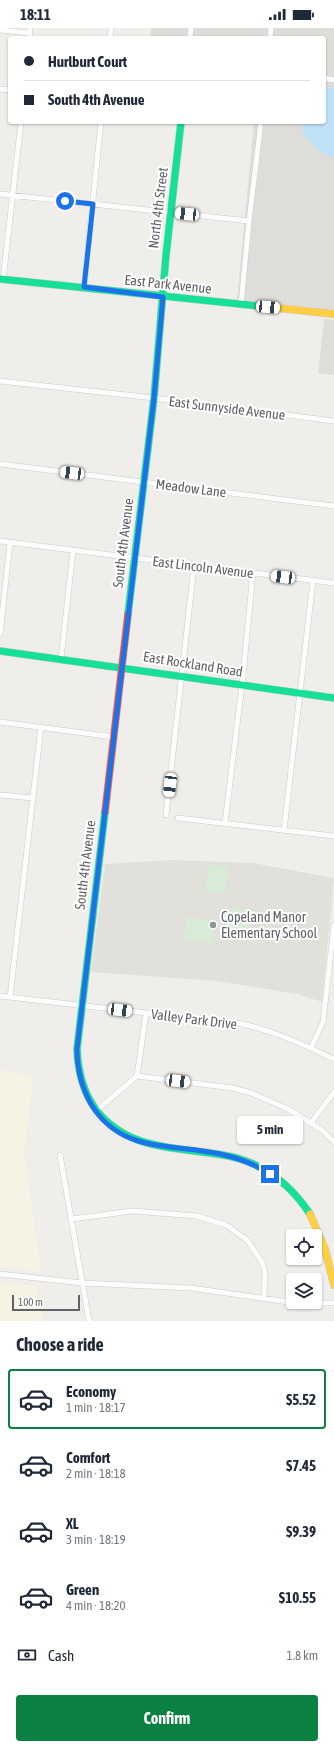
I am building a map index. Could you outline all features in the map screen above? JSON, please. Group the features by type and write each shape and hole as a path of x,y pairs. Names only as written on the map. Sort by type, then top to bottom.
{"street":[{"path":"0,30 30,33"},
{"path":"2,279 13,195 20,124"},
{"path":"84,287 101,124"},
{"name":"North 4th Street","path":"163,297 181,124"},
{"path":"241,305 261,124"},
{"path":"0,194 249,221"},
{"name":"East Park Avenue","path":"2,279 334,314"},
{"name":"South 4th Avenue","path":"163,297 154,398 77,1049 79,1078 86,1095 96,1111 106,1123 118,1133 130,1139 151,1145 219,1154 239,1159 259,1167 282,1182 299,1198 311,1215 322,1235 328,1252 334,1285"},
{"name":"East Sunnyside Avenue","path":"0,381 154,398 334,421"},
{"name":"Meadow Lane","path":"0,464 334,506"},
{"name":"East Lincoln Avenue","path":"0,541 334,583"},
{"path":"0,634 10,543"},
{"path":"61,659 73,551"},
{"path":"166,815 194,566"},
{"path":"225,823 242,685 253,573"},
{"path":"284,830 313,581"},
{"name":"East Rockland Road","path":"0,651 334,698"},
{"path":"0,722 114,738"},
{"path":"10,997 41,727"},
{"path":"0,795 33,798"},
{"path":"178,818 334,836"},
{"path":"311,1048 323,1022 334,925"},
{"name":"Valley Park Drive","path":"0,996 242,1024 287,1037 334,1059"},
{"path":"96,1111 137,1076 146,1013"},
{"path":"137,1076 233,1088 272,1101 311,1123 334,1142"},
{"path":"311,1123 334,1092"},
{"path":"60,1154 89,1321"},
{"path":"72,1218 132,1210 197,1216 226,1224 247,1240 262,1262 265,1273 264,1298"},
{"path":"0,1274 82,1283 177,1287 296,1303 334,1303"}],"shaded area":[{"path":"151,28 334,28 334,88 326,87 326,36 150,36"},
{"path":"254,124 303,124 302,132 334,158 334,310 237,300"},
{"path":"324,319 334,320 334,375 318,373"},
{"name":"Copeland Manor Elementary School","path":"172,860 253,863 334,878 322,1002 298,994 216,981 91,972 105,864"},
{"path":"0,1070 34,1076 24,1150 41,1272 0,1267"},
{"path":"0,1282 37,1286 43,1321 0,1321"}],"green space":[{"path":"208,865 228,867 225,894 205,891"},
{"path":"231,908 253,911 250,933 228,931 229,920 222,919 223,913 230,913"},
{"path":"187,917 216,920 213,943 184,940"}],"water":[{"path":"326,87 334,88 334,158 319,151 302,132 303,124 326,124"}],"traffic: fast":[{"path":"128,614 154,398 166,255 181,124"},
{"path":"0,279 259,306"},
{"path":"0,651 334,698"},
{"path":"105,812 77,1049 80,1074 88,1097 97,1111 127,1136 162,1146 237,1158 259,1167 288,1187 310,1214"}],"traffic: slow":[{"path":"259,306 334,314"},
{"path":"310,1214 325,1249 334,1285"}],"traffic: jam":[{"path":"105,812 128,614"}],"place":[{"name":"Copeland Manor Elementary School","path":"213,925"}],"route":[{"path":"65,201 93,204 84,287 163,297 154,398 77,1049 79,1078 86,1095 96,1111 106,1123 118,1133 130,1139 151,1145 219,1154 239,1159 259,1167 270,1174"}]}
